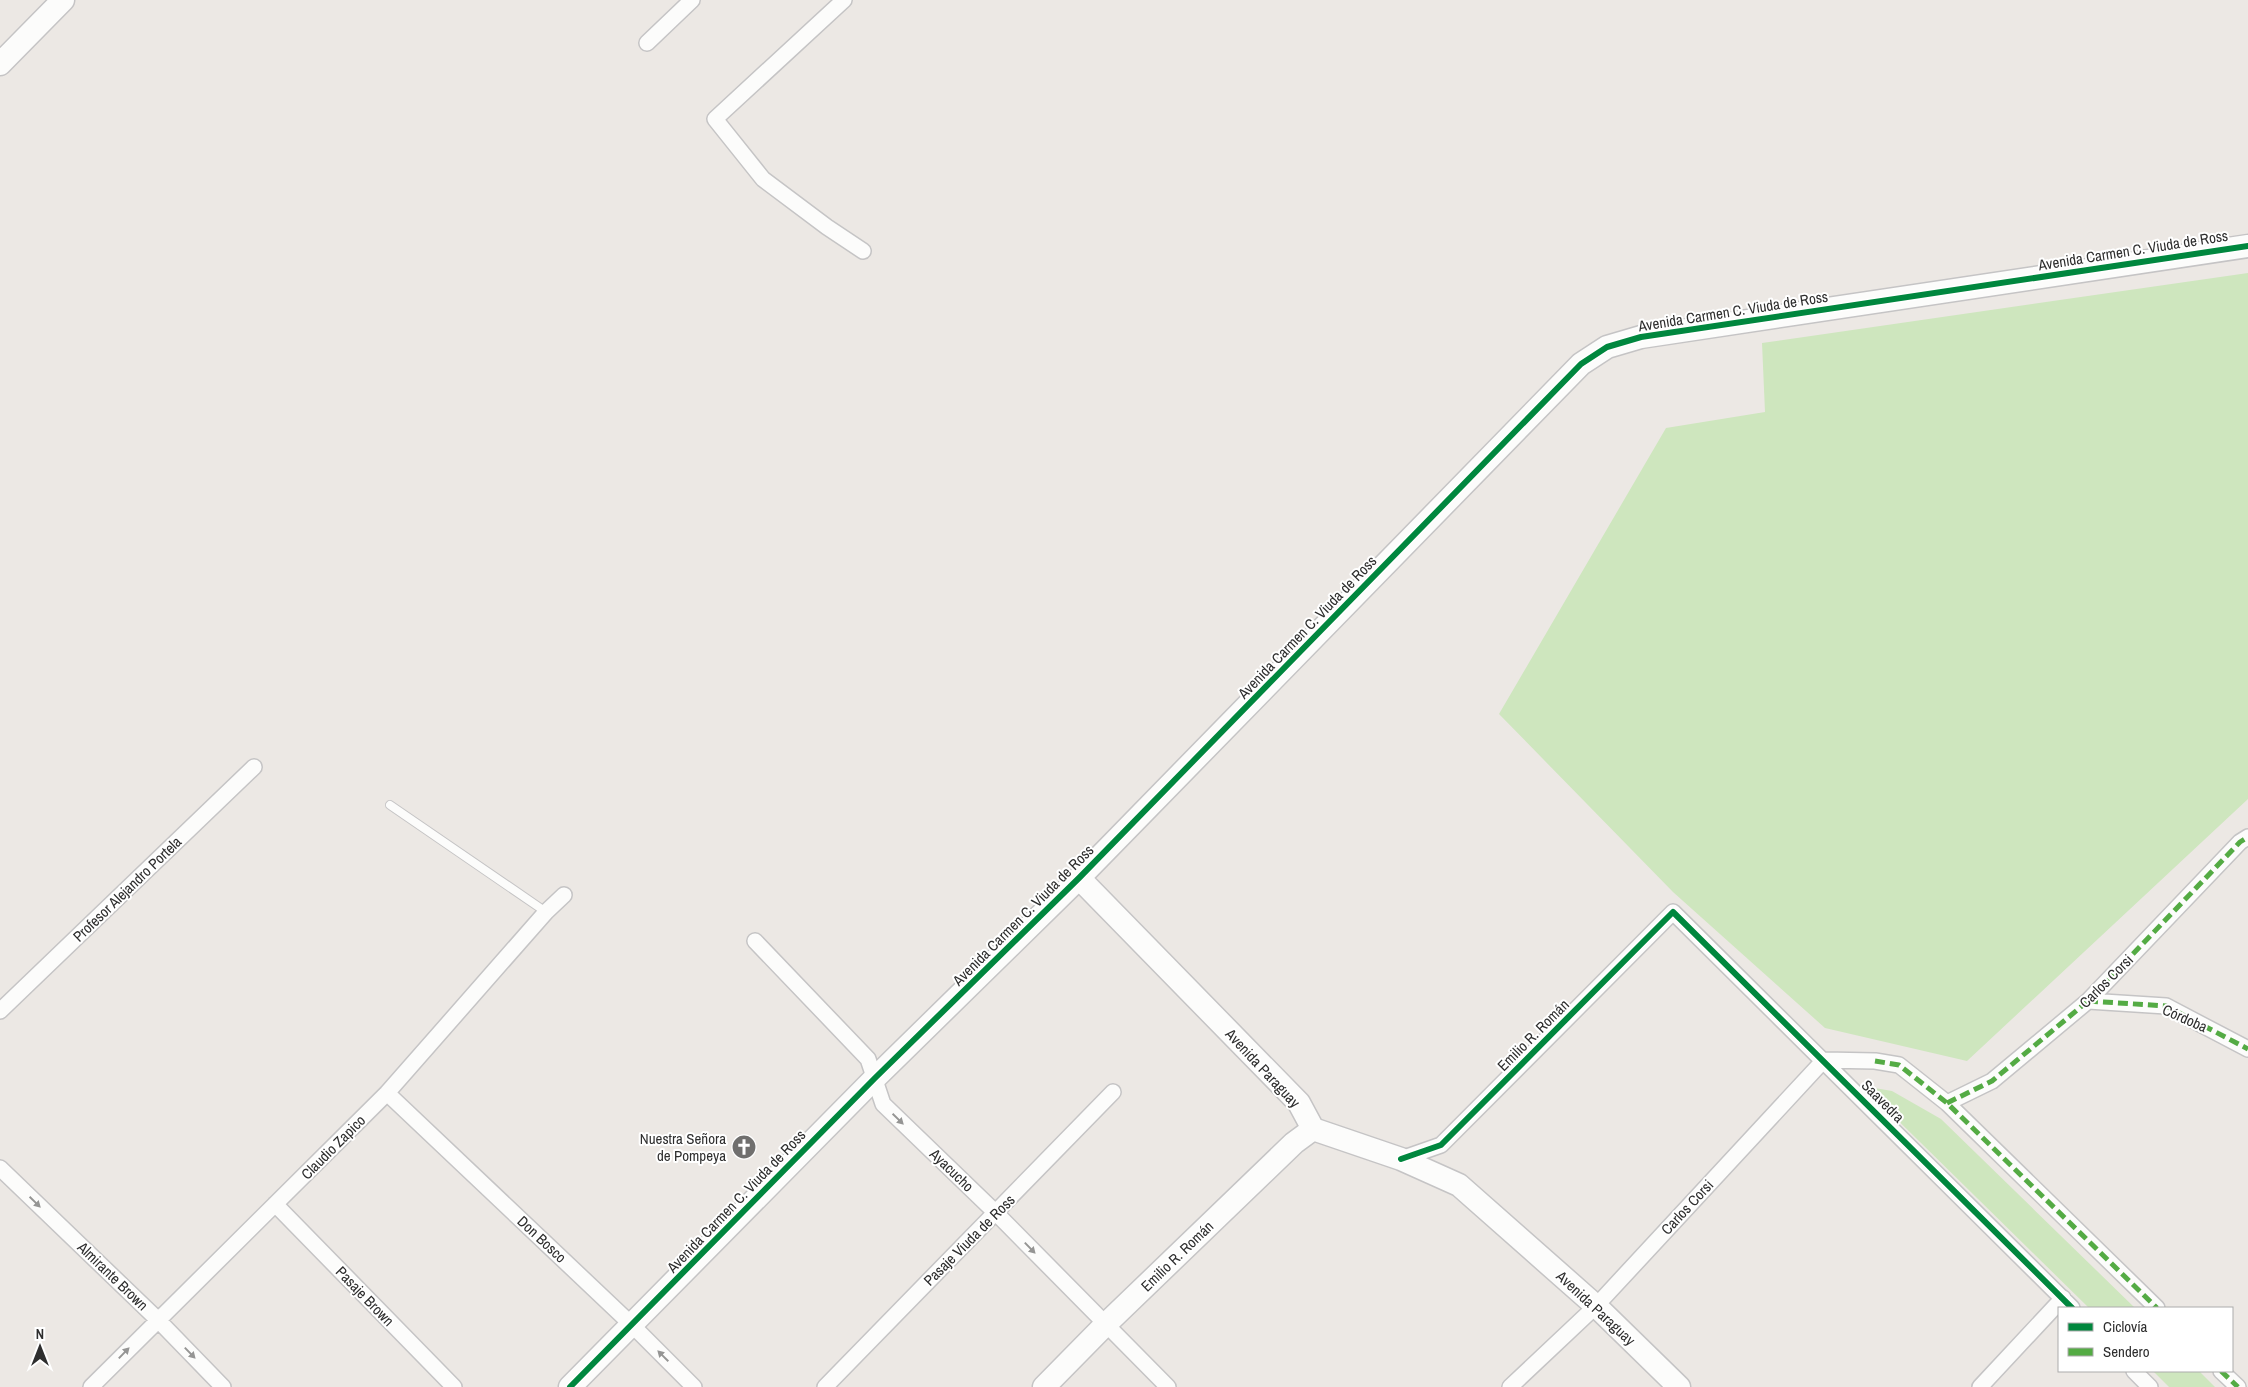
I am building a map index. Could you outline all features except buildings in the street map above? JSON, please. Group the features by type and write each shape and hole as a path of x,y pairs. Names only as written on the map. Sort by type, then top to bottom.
{"street":[{"path":"0,64 63,0"},
{"path":"647,43 692,0"},
{"path":"844,0 715,119 763,179 827,227 863,251"},
{"name":"Avenida Carmen C. Viuda de Ross","path":"570,1387 875,1078 1079,878 1575,370 1607,347 1641,337 2248,246"},
{"name":"Profesor Alejandro Portela","path":"0,1011 254,767"},
{"name":"Carlos Corsi","path":"1947,1103 1992,1081 2088,1001 2240,842 2248,837"},
{"name":"Avenida Paraguay","path":"1079,878 1299,1103 1313,1129 1401,1159 1459,1185 1596,1306 1679,1387"},
{"name":"Claudio Zapico","path":"91,1387 157,1319 387,1093 546,912 564,895"},
{"name":"Emilio R. Román","path":"1401,1159 1441,1145 1673,912"},
{"name":"Saavedra","path":"1673,912 2068,1303"},
{"name":"Ayacucho","path":"755,941 868,1059 883,1104 996,1213 1168,1387"},
{"name":"Córdoba","path":"2088,1001 2166,1006 2248,1048"},
{"name":"Carlos Corsi","path":"1510,1387 1596,1306 1824,1060"},
{"name":"Saavedra","path":"1824,1060 1875,1061 1899,1065 1947,1103 2156,1307"},
{"name":"Pasaje Viuda de Ross","path":"824,1387 1113,1092"},
{"name":"Don Bosco","path":"387,1093 632,1325 694,1387"},
{"name":"Emilio R. Román","path":"1044,1387 1105,1325 1294,1143 1313,1129"},
{"name":"Almirante Brown","path":"0,1168 157,1319 223,1387"},
{"name":"Pasaje Brown","path":"275,1204 454,1387"},
{"path":"1980,1387 2058,1313"},
{"path":"2135,1372 2150,1387"},
{"path":"2222,1372 2238,1387"}],"lane":[{"path":"390,805 546,912"}],"green space":[{"path":"2248,273 2248,799 1967,1061 1825,1028 1673,892 1499,714 1666,428 1765,412 1762,343"},
{"path":"1863,1086 1892,1091 1941,1119 2134,1307 2088,1307"},
{"path":"2154,1372 2200,1372 2215,1387 2169,1387"}],"marked path":[{"path":"1947,1103 1992,1081 2088,1001 2240,842 2248,837"},
{"path":"2088,1001 2166,1006 2248,1049"},
{"path":"1875,1061 1899,1065 1947,1103 2156,1307"},
{"path":"2222,1372 2238,1387"}],"cycle path":[{"path":"570,1387 875,1078 1079,878 1581,364 1607,347 1641,337 2248,246"},
{"path":"1401,1159 1441,1145 1673,912 2071,1307"}],"place":[{"name":"Nuestra Señora de Pompeya","path":"744,1147"}]}
